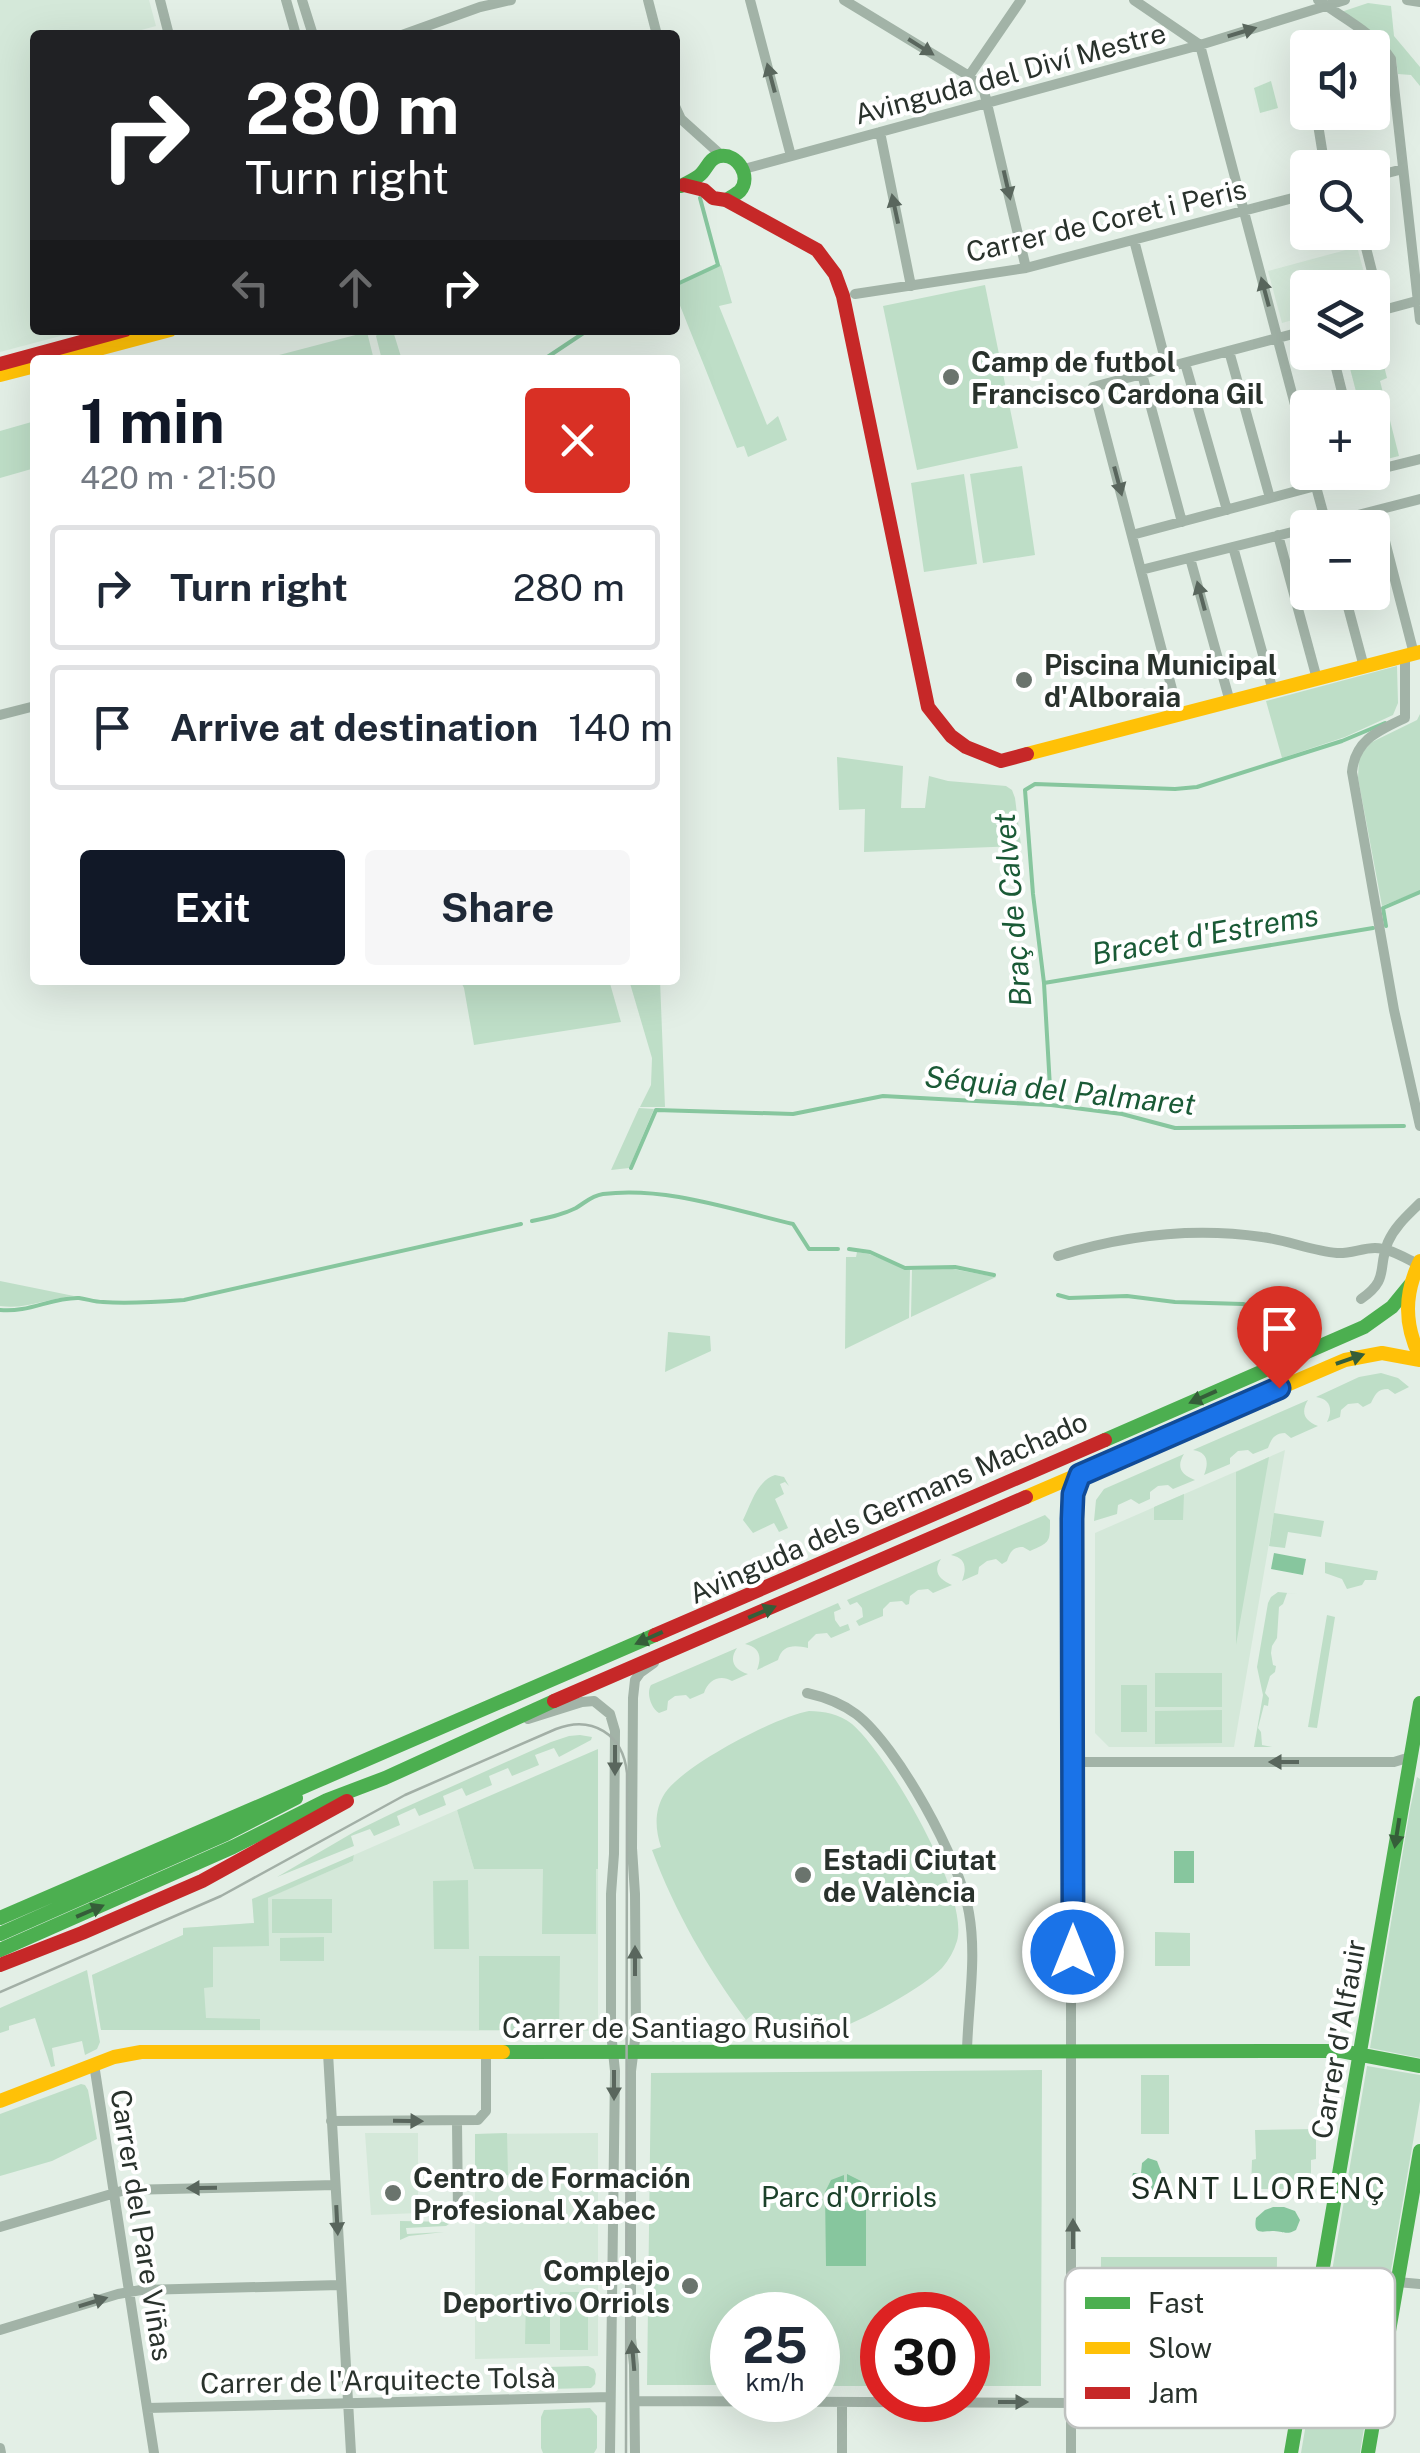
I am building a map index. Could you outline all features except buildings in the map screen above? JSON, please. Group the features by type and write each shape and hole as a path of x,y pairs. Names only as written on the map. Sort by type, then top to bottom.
{"main road":[{"path":"680,186 701,174 708,162 721,156 732,157 744,169 745,180 740,192 726,200"},
{"path":"701,174 704,190"},
{"path":"680,186 704,190 714,198 726,200 817,250 835,274 843,296 928,707 945,733 965,749 1001,761 1413,654"},
{"path":"740,192 746,210"},
{"path":"32,355 106,335"},
{"path":"77,355 151,335"},
{"path":"0,364 30,356"},
{"path":"0,375 30,367"},
{"path":"1419,1262 1410,1285 1407,1317 1420,1359"},
{"name":"Avinguda dels Germans Machado","path":"0,1918 1364,1326 1392,1307 1410,1285"},
{"path":"0,1950 233,1848 327,1800 1345,1360 1372,1352 1420,1359"},
{"name":"Carrer d'Alfauir","path":"1323,2268 1420,1702"},
{"path":"1412,1752 1420,1766"},
{"name":"Avinguda dels Germans Machado","path":"0,1934 226,1834 375,1757"},
{"path":"0,1965 202,1880 384,1778"},
{"name":"Carrer de Santiago Rusiñol","path":"0,2101 114,2056 142,2052 1341,2051 1420,2066"},
{"path":"1395,2294 1420,2151"},
{"name":"Carrer d'Alfauir","path":"1292,2453 1296,2428"},
{"path":"1368,2453 1372,2428"}],"street":[{"path":"160,0 168,30"},
{"path":"286,0 295,30"},
{"path":"302,0 311,30"},
{"path":"416,30 510,0"},
{"path":"648,0 656,30"},
{"path":"750,0 791,156"},
{"path":"844,0 968,76 984,91 1026,268"},
{"path":"968,76 1021,0"},
{"path":"1134,0 1200,44 1291,390"},
{"name":"Avinguda del Diví Mestre","path":"744,169 1200,44 1322,3 1345,0"},
{"path":"1407,0 1420,2"},
{"path":"1322,3 1384,48 1391,58 1420,320"},
{"path":"680,116 721,156"},
{"path":"880,132 911,286"},
{"path":"1390,172 1404,169"},
{"name":"Carrer de Coret i Peris","path":"855,294 1026,268 1290,199"},
{"path":"1134,240 1167,367"},
{"path":"1390,309 1419,301"},
{"path":"1179,716 1093,387 1290,335"},
{"path":"1229,351 1270,498"},
{"path":"1185,362 1227,510"},
{"path":"1142,374 1182,522"},
{"path":"1390,466 1420,459"},
{"path":"1132,535 1301,490"},
{"path":"1377,510 1420,499"},
{"path":"1141,570 1290,532"},
{"path":"1278,535 1317,679"},
{"path":"1233,547 1273,691"},
{"path":"1190,558 1230,702"},
{"path":"1390,562 1413,654 1405,718 1379,731 1356,751 1352,772 1394,1010 1420,1126"},
{"path":"1349,610 1364,667"},
{"path":"0,715 30,707"},
{"path":"1361,1300 1374,1290 1383,1273 1392,1234 1420,1204"},
{"path":"1058,1256 1126,1238 1185,1232 1257,1236 1337,1253 1375,1248 1419,1262"},
{"path":"1072,2268 1072,1519 1073,1494 1080,1475"},
{"path":"635,2453 631,2338 634,1686 640,1673 668,1654"},
{"path":"807,1693 844,1705 874,1731 914,1788 954,1868 970,1914 967,2052"},
{"path":"498,1728 588,1700 602,1706 614,1724 610,2032 614,2071 614,2299 610,2453"},
{"path":"1072,1762 1394,1762 1412,1752"},
{"path":"331,2120 471,2122 483,2117 486,2052"},
{"path":"328,2053 351,2453"},
{"name":"Carrer del Pare Viñas","path":"94,2064 154,2453"},
{"path":"458,2122 458,2214"},
{"path":"0,2226 125,2190 335,2185"},
{"path":"1397,2282 1420,2284"},
{"path":"0,2330 129,2292 340,2285"},
{"name":"Carrer de l'Arquitecte Tolsà","path":"147,2408 610,2397"},
{"path":"635,2401 1065,2402"},
{"path":"842,2402 842,2453"},
{"path":"1071,2428 1071,2453"}],"shaded area":[{"path":"0,0 149,0 156,26 141,30 30,30 30,335 64,335 0,352"},
{"path":"1346,250 1358,250 1363,270 1290,270 1290,321 1282,323 1268,271"},
{"path":"1285,1450 1234,1747 1109,1747 1095,1733 1095,1533"},
{"path":"1274,1553 1306,1559 1303,1575 1271,1569"},
{"path":"457,1810 474,1869 598,1869 598,2031 101,2030 92,1975 183,1935 183,1928 254,1923 253,1904"},
{"path":"1174,1851 1194,1851 1194,1883 1174,1883"},
{"name":"Centro de Formación Profesional Xabec","path":"365,2133 418,2133 418,2213 371,2215"},
{"path":"598,2133 598,2356 475,2359 475,2134"},
{"path":"1148,2158 1157,2161 1163,2177 1158,2194 1151,2198 1143,2195 1141,2183 1135,2184 1131,2179 1133,2173 1141,2173 1142,2163"},
{"path":"847,2174 861,2181 866,2193 866,2266 826,2266 825,2192 831,2180 844,2175 844,2185 836,2196 842,2203 851,2202 855,2194 847,2186"},
{"path":"1273,2207 1295,2211 1300,2220 1296,2230 1257,2230 1256,2218"}],"green space":[{"path":"1368,3 1391,6 1394,36 1420,67 1420,86 1411,75 1398,74 1396,59 1390,54 1390,30 1362,30 1341,12"},
{"path":"1271,81 1278,108 1260,113 1254,88"},
{"path":"721,265 732,303 719,306 767,425 778,416 787,440 748,457 744,446 737,448 680,306 680,284"},
{"name":"Camp de futbol Francisco Cardona Gil","path":"985,285 1018,448 917,470 883,306"},
{"path":"368,335 373,355 279,355"},
{"path":"394,335 400,355 381,355 376,336"},
{"path":"1350,370 1385,370 1387,378 1380,381 1382,390 1356,390"},
{"path":"1390,420 1399,456 1390,458"},
{"path":"30,422 30,469 0,478 0,431"},
{"path":"1022,466 1035,555 983,563 970,474"},
{"path":"964,474 977,564 924,572 911,483"},
{"path":"1397,666 1398,703 1393,715 1345,737 1282,758 1266,701"},
{"path":"1420,714 1420,891 1382,906 1358,778 1359,756 1372,742 1417,720"},
{"path":"837,757 903,766 901,808 925,808 929,776 1006,786 1015,798 1021,846 864,852 865,809 839,810"},
{"path":"462,985 610,985 621,1022 474,1045"},
{"path":"630,985 660,985 665,1107 640,1107 651,1085 652,1058"},
{"path":"639,1108 654,1109 629,1168 611,1170"},
{"path":"857,1252 910,1270 909,1318 845,1349 846,1257 856,1257"},
{"path":"947,1268 996,1277 911,1317 912,1270"},
{"path":"0,1281 74,1296 0,1306"},
{"path":"668,1332 710,1336 711,1351 665,1372"},
{"path":"1381,1373 1398,1378 1409,1387 1395,1394 1381,1390 1363,1407 1348,1404 1340,1417 1327,1422 1329,1406 1316,1397 1359,1377"},
{"path":"1308,1400 1305,1416 1318,1426 1291,1438 1285,1433 1278,1434 1268,1448 1253,1454 1238,1451 1230,1458 1230,1464 1204,1475 1206,1459 1193,1450"},
{"path":"1184,1454 1181,1470 1195,1480 1173,1489 1158,1486 1150,1492 1150,1499 1139,1504 1131,1499 1118,1505 1117,1514 1094,1521 1096,1500 1104,1489"},
{"path":"1269,1457 1236,1645 1236,1472"},
{"path":"775,1475 784,1477 789,1486 785,1482 780,1484 784,1494 775,1499 788,1528 779,1532 774,1523 753,1533 743,1520 759,1488"},
{"path":"1184,1494 1183,1520 1154,1520 1154,1507"},
{"path":"1274,1513 1324,1521 1321,1537 1288,1532 1285,1548 1269,1546"},
{"path":"1045,1515 1050,1520 1045,1543 1030,1551 1016,1548 1002,1564 996,1559 987,1561 979,1567 978,1574 962,1581 964,1564 951,1555"},
{"path":"941,1559 939,1575 952,1585 933,1593 918,1590 906,1605 902,1601 890,1602 883,1609 883,1616 859,1626 856,1621 863,1617 862,1608 847,1600"},
{"path":"1325,1562 1378,1571 1376,1580 1365,1580 1362,1585 1347,1589 1342,1579 1325,1573"},
{"path":"1278,1592 1298,1594 1287,1593 1279,1607 1277,1638 1271,1653 1275,1672 1270,1676 1265,1693 1268,1706 1264,1705 1258,1728 1262,1745 1272,1747 1254,1747 1263,1695 1257,1667 1268,1603"},
{"path":"838,1603 841,1609 834,1612 835,1620 840,1627 848,1624 850,1630 831,1638 827,1633 816,1634 808,1648 786,1648 778,1660 757,1670 758,1653 745,1644"},
{"path":"1327,1615 1335,1617 1317,1728 1308,1727"},
{"path":"737,1648 734,1664 748,1674 732,1681 715,1680 704,1693 690,1699 686,1695 675,1696 668,1701 667,1710 659,1713 654,1708 649,1696 651,1685"},
{"path":"1155,1673 1222,1673 1222,1707 1155,1707"},
{"path":"1121,1685 1147,1685 1147,1732 1121,1732"},
{"path":"1222,1710 1222,1743 1155,1744 1155,1711"},
{"name":"Estadi Ciutat de València","path":"809,1711 831,1714 852,1724 885,1765 939,1860 958,1920 953,1952 931,1978 852,2023 799,2039 773,2032 753,2014 746,2020 693,1938 652,1850 661,1847 657,1813 665,1793 675,1782 731,1744 775,1722"},
{"path":"580,1735 592,1737 559,1757 554,1748 535,1755 539,1765 512,1776 508,1768 489,1776 492,1785 466,1796 462,1788 443,1796 446,1805 419,1816 415,1808 397,1816 400,1825 374,1836 370,1829 351,1836 354,1846 277,1877 354,1832 397,1811 551,1742"},
{"path":"598,1749 596,1934 542,1934 543,1869 474,1869 457,1810"},
{"path":"1417,1777 1420,1779 1420,2058 1370,2048"},
{"path":"354,1855 353,1861 268,1898 269,1946 213,1947 213,1987 204,1988 206,2018 260,2019 260,2030 101,2030 92,1975 183,1935 183,1928 254,1923 252,1899"},
{"path":"468,1880 469,1949 434,1949 433,1881"},
{"path":"272,1899 332,1899 332,1933 272,1933"},
{"path":"1155,1932 1190,1933 1190,1966 1155,1966"},
{"path":"324,1937 324,1961 280,1961 280,1938"},
{"path":"479,1956 560,1956 559,2030 479,2030"},
{"path":"87,1970 100,2042 97,2049 85,2055 82,2041 52,2048 55,2066 51,2067 35,2018 0,2033 0,2008"},
{"path":"1367,2066 1420,2075 1420,2101 1392,2268 1333,2268"},
{"name":"Parc d'Orriols","path":"1042,2070 1041,2386 990,2386 990,2292 860,2292 860,2386 840,2386 840,2292 710,2292 710,2385 647,2385 651,2073"},
{"path":"1141,2075 1169,2075 1169,2134 1141,2134"},
{"path":"81,2084 88,2090 97,2139 52,2161 0,2176 0,2114"},
{"path":"1316,2129 1311,2189 1251,2189 1255,2130"},
{"path":"507,2133 508,2175 475,2175 475,2134"},
{"path":"400,2221 452,2222 446,2226 406,2228 407,2234 444,2232 400,2240"},
{"path":"1101,2257 1277,2257 1277,2268 1101,2268"},
{"path":"560,2292 588,2292 588,2350 560,2350"},
{"path":"526,2298 550,2298 550,2344 525,2344"},
{"path":"588,2366 596,2374 591,2388 548,2389 541,2384 541,2373 546,2367"},
{"path":"590,2408 597,2416 594,2453 543,2453 544,2410"},
{"path":"1305,2428 1364,2428 1360,2453 1301,2453"}],"waterway":[{"path":"680,283 718,265 700,198"},
{"path":"550,355 580,335"},
{"name":"Braç de Calvet","path":"1051,1105 1044,983 1025,790 1035,784 1197,787 1342,741 1385,723"},
{"name":"Bracet d'Estrems","path":"1386,926 1383,908 1420,892"},
{"name":"Bracet d'Estrems","path":"1044,983 1373,928"},
{"name":"Séquia del Palmaret","path":"631,1168 656,1110 793,1114 883,1096 1051,1105 1122,1114 1175,1128 1404,1126"},
{"path":"532,1221 565,1213 599,1195 651,1193 793,1224 809,1249 838,1249"},
{"name":"Séquia del Palmaret","path":"0,1310 69,1298 123,1303 184,1300 521,1224"},
{"path":"849,1249 870,1252 905,1268 955,1267 994,1275"},
{"path":"1058,1295 1243,1304 1282,1316"}],"tram line":[{"path":"0,1992 221,1896 405,1795 556,1729 582,1724 604,1731 619,1748 627,1773 626,2453"}],"traffic: fast":[{"path":"681,186 700,175 714,159 727,156 741,167 744,179 740,191 726,200"},
{"path":"1105,1440 1364,1327 1392,1307 1410,1285"},
{"path":"0,1918 655,1635"},
{"path":"0,1950 554,1701"},
{"path":"1323,2268 1420,1703"},
{"path":"0,1934 226,1834 296,1798"},
{"path":"503,2052 1341,2051 1420,2066"},
{"path":"1395,2296 1420,2151"},
{"path":"1291,2453 1295,2428"},
{"path":"1368,2453 1372,2428"}],"traffic: slow":[{"path":"76,355 151,335"},
{"path":"0,375 30,367"},
{"path":"1027,754 1420,652"},
{"path":"1420,1261 1408,1309 1420,1357"},
{"path":"1026,1497 1345,1360 1382,1353 1420,1360"},
{"path":"0,2101 114,2057 141,2052 503,2052"}],"traffic: jam":[{"path":"684,185 726,200 817,250 835,274 843,296 928,707 951,736 966,747 1001,761 1027,754"},
{"path":"33,355 107,335"},
{"path":"0,364 30,356"},
{"path":"655,1635 1105,1440"},
{"path":"554,1701 1026,1497"},
{"path":"0,1965 202,1881 347,1801"}],"place":[{"name":"Camp de futbol Francisco Cardona Gil","path":"951,377"},
{"name":"Piscina Municipal d'Alboraia","path":"1024,680"},
{"name":"Estadi Ciutat de València","path":"803,1875"},
{"name":"Centro de Formación Profesional Xabec","path":"393,2193"},
{"name":"Complejo Deportivo Orriols","path":"690,2286"}],"district":[{"name":"SANT LLORENÇ","path":"1259,2188"}],"route":[{"path":"1073,1952 1075,1484 1080,1475 1279,1388"}]}
